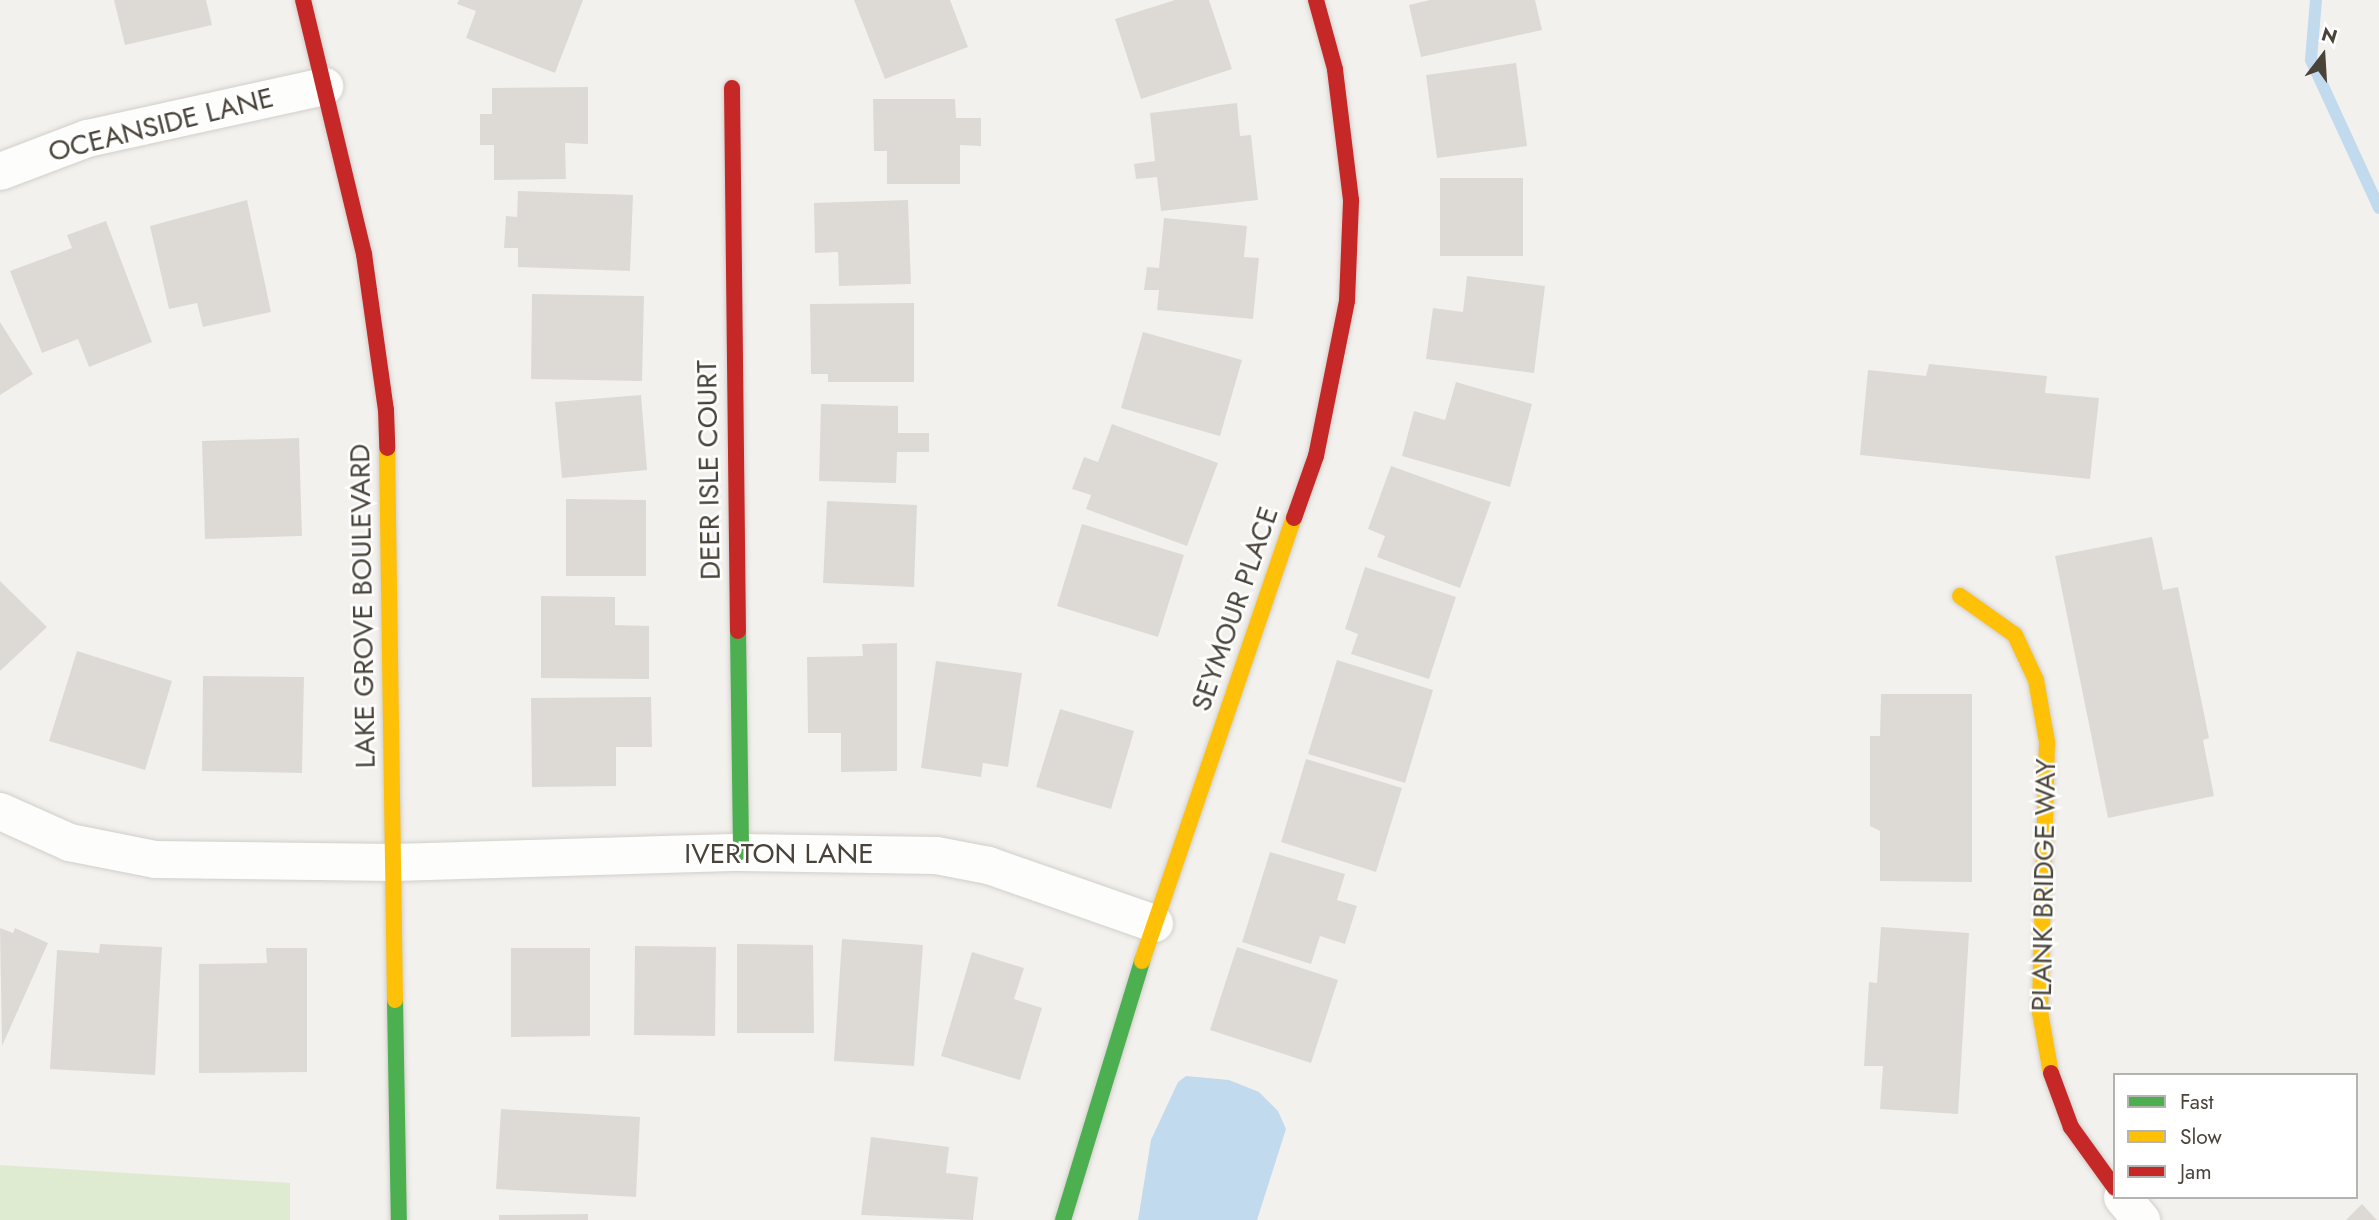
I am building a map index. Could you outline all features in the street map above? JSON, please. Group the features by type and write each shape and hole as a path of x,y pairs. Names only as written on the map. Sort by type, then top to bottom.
{"street":[{"name":"LAKE GROVE BOULEVARD","path":"303,0 364,254 386,410 399,1220"},
{"name":"SEYMOUR PLACE","path":"1063,1220 1154,923 1316,456 1336,367 1347,301 1351,200 1335,69 1316,0"},
{"name":"OCEANSIDE LANE","path":"0,171 87,138 324,86"},
{"name":"DEER ISLE COURT","path":"732,89 741,852"},
{"name":"PLANK BRIDGE WAY","path":"1960,596 2015,635 2036,680 2047,742 2040,1012 2053,1085 2071,1127 2113,1185"},
{"name":"IVERTON LANE","path":"0,811 69,842 143,858 394,862 741,852 936,855 988,865 1154,923"},
{"path":"2124,1199 2140,1220"}],"green space":[{"path":"0,1165 290,1183 290,1220 0,1220"}],"water":[{"path":"1186,1076 1229,1080 1259,1092 1278,1111 1286,1129 1257,1220 1138,1220 1151,1140 1178,1082"}],"building":[{"path":"114,0 206,0 212,25 125,45"},
{"path":"459,0 583,0 555,73 466,38 476,11 457,4"},
{"path":"854,0 950,0 968,47 885,79"},
{"path":"1175,0 1209,0 1232,69 1141,99 1115,19"},
{"path":"1430,0 1535,0 1542,30 1421,57 1409,5"},
{"path":"1516,63 1527,146 1437,158 1426,75"},
{"path":"588,87 588,144 565,143 566,179 494,180 494,145 480,145 480,114 492,114 492,88"},
{"path":"873,99 955,99 956,118 981,118 981,146 960,145 960,184 887,184 887,151 874,151"},
{"path":"1237,103 1240,136 1251,135 1258,200 1161,211 1157,177 1136,179 1134,164 1155,161 1150,113"},
{"path":"1440,178 1523,178 1523,256 1440,256"},
{"path":"518,191 633,195 630,271 518,267 518,248 504,248 506,216 517,217"},
{"path":"247,200 271,312 203,327 197,303 169,309 150,226"},
{"path":"908,200 911,284 839,286 838,252 815,253 814,203"},
{"path":"1164,218 1247,226 1244,257 1259,258 1253,319 1157,310 1159,290 1144,290 1147,267 1159,268"},
{"path":"106,221 152,342 89,367 78,339 42,353 10,271 72,248 67,235"},
{"path":"1467,276 1545,286 1534,373 1426,359 1433,308 1463,312"},
{"path":"532,294 644,296 642,381 531,379"},
{"path":"914,303 914,382 828,382 828,374 811,374 810,304"},
{"path":"0,322 33,374 0,395"},
{"path":"1143,332 1242,360 1220,436 1121,408"},
{"path":"1929,364 2047,376 2045,393 2099,398 2090,479 1860,455 1868,370 1926,376"},
{"path":"1456,382 1532,404 1510,487 1402,456 1414,411 1445,420"},
{"path":"641,395 647,470 562,478 555,402"},
{"path":"821,404 898,406 898,433 929,433 929,452 897,452 896,483 819,481"},
{"path":"1112,424 1218,463 1187,546 1086,509 1091,495 1072,489 1084,457 1098,462"},
{"path":"299,438 302,536 205,539 202,441"},
{"path":"1391,466 1491,502 1460,588 1377,557 1385,536 1368,529"},
{"path":"566,499 646,500 646,576 566,576"},
{"path":"827,501 917,505 914,587 823,583"},
{"path":"1082,524 1184,555 1158,637 1057,606"},
{"path":"2152,537 2163,590 2178,587 2209,738 2203,740 2214,796 2108,818 2055,556"},
{"path":"1365,567 1456,597 1429,679 1351,654 1358,634 1345,629"},
{"path":"0,581 47,627 0,671"},
{"path":"541,596 615,597 615,625 649,626 649,679 541,678"},
{"path":"897,643 897,771 841,772 841,733 808,733 807,657 863,656 862,644"},
{"path":"77,651 172,681 145,770 49,741"},
{"path":"1337,660 1433,690 1405,783 1308,754"},
{"path":"936,661 1022,673 1008,767 983,763 981,777 921,768"},
{"path":"203,676 304,677 302,773 202,771"},
{"path":"1881,694 1972,694 1972,882 1880,881 1880,831 1870,826 1870,736 1880,736"},
{"path":"651,697 652,747 616,747 616,786 532,787 531,698"},
{"path":"1060,709 1134,731 1111,809 1036,787"},
{"path":"1306,759 1402,788 1376,872 1281,842"},
{"path":"1270,852 1345,874 1337,900 1357,906 1345,944 1320,936 1311,964 1242,942"},
{"path":"1881,927 1969,933 1958,1114 1880,1109 1883,1066 1864,1066 1869,982 1877,983"},
{"path":"0,928 13,933 15,928 48,943 2,1046"},
{"path":"842,939 923,945 914,1066 834,1061"},
{"path":"100,944 162,947 155,1075 50,1069 57,950 99,953"},
{"path":"737,944 813,945 814,1033 737,1033"},
{"path":"635,946 716,947 715,1036 634,1035"},
{"path":"1237,947 1338,980 1311,1063 1210,1030"},
{"path":"266,948 307,948 307,1072 199,1073 199,964 267,963"},
{"path":"511,948 590,948 590,1036 511,1037"},
{"path":"972,952 1024,968 1014,999 1042,1008 1020,1080 941,1056"},
{"path":"501,1109 640,1117 636,1197 496,1189"},
{"path":"871,1137 949,1147 946,1173 978,1177 973,1220 861,1215"},
{"path":"2362,1204 2377,1220 2346,1220"},
{"path":"588,1214 588,1220 499,1220 499,1215"}],"waterway":[{"path":"2316,0 2311,60 2379,208"}],"traffic: fast":[{"path":"738,631 741,852"},
{"path":"1063,1220 1142,961"},
{"path":"395,1000 399,1220"}],"traffic: slow":[{"path":"387,448 395,1000"},
{"path":"1142,961 1294,518"},
{"path":"1960,596 2015,635 2036,680 2047,742 2040,1012 2051,1073"}],"traffic: jam":[{"path":"303,0 364,254 386,410 387,448"},
{"path":"1294,518 1316,456 1347,301 1351,200 1335,69 1316,0"},
{"path":"732,88 738,631"},
{"path":"2051,1073 2071,1127 2113,1185"}]}
